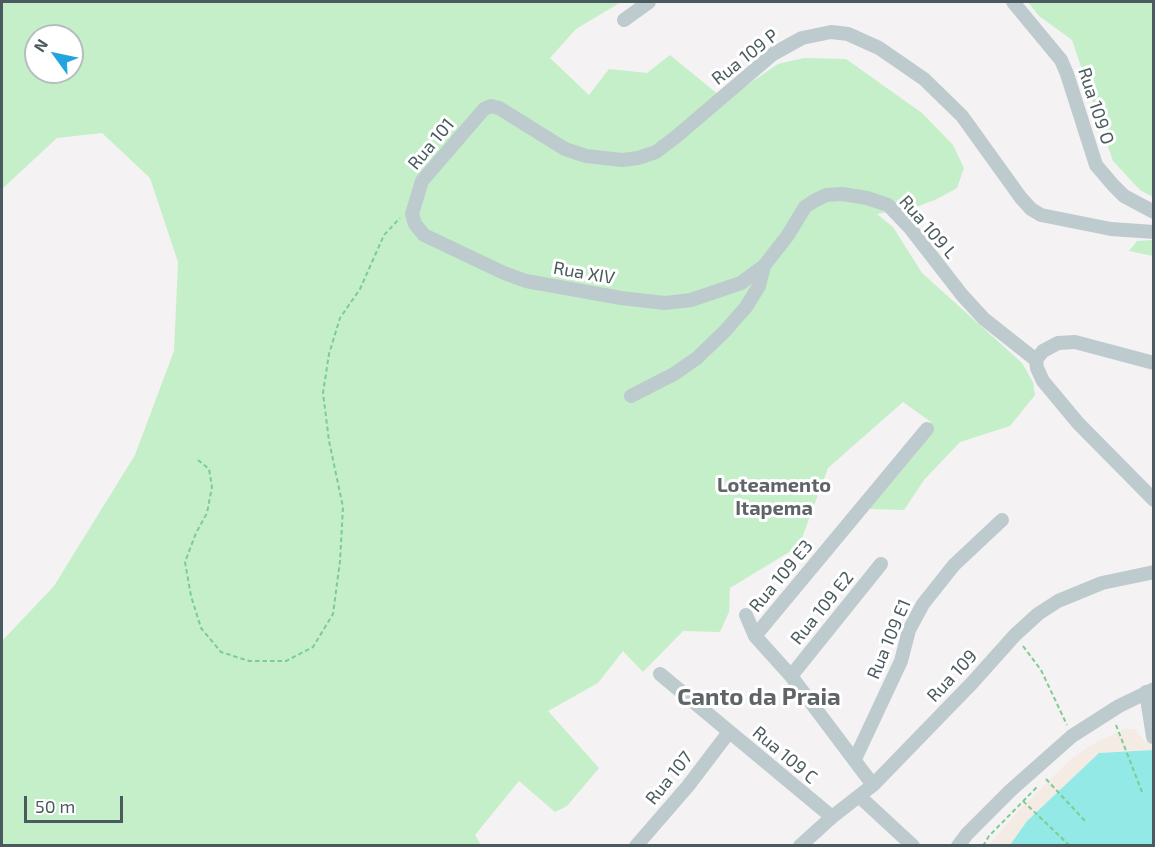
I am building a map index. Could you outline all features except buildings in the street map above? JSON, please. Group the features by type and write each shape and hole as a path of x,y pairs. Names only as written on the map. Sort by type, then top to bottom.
{"street":[{"path":"624,20 648,2"},
{"name":"Rua 109 O","path":"1013,2 1060,60 1071,85 1096,165 1124,196 1154,212"},
{"name":"Rua 109 P","path":"491,106 499,108 565,149 586,156 622,160 638,158 656,152 756,67 788,45 816,34 831,32 848,34 879,48 924,79 962,116 1031,209 1051,218 1077,223 1154,232"},
{"name":"Rua 101","path":"412,214 422,181 484,109 491,106"},
{"name":"Rua 109 L","path":"631,396 697,358 725,331 746,307 759,286 764,266 788,235 805,207 826,195 842,194 867,198 888,205 910,228 962,295 984,319 1036,360 1043,381 1078,423 1154,500"},
{"name":"Rua XIV","path":"412,214 415,224 424,235 504,273 526,281 621,298 665,303 691,300 741,283 764,266"},
{"path":"1036,360 1043,351 1058,343 1075,342 1154,363"},
{"name":"Rua 109 E3","path":"755,636 927,429"},
{"name":"Rua 109 E1","path":"855,759 901,661 909,630 923,604 954,565 1002,520"},
{"name":"Rua 109 E2","path":"790,676 881,564"},
{"name":"Rua 109","path":"800,846 873,785 1015,635 1038,614 1058,601 1102,583 1154,572"},
{"path":"746,615 755,636 790,676 873,785"},
{"name":"Rua 109 C","path":"660,674 832,817"},
{"path":"958,846 1011,790 1072,736 1096,719 1150,691 1153,737"},
{"name":"Rua 107","path":"636,846 688,786 729,732"},
{"path":"859,796 913,846"}],"path":[{"path":"198,460 209,469 212,487 207,513 196,533 185,562 191,596 201,628 221,652 249,661 286,661 313,647 333,614 340,561 343,507 329,441 323,393 329,354 340,318 360,289 384,235 399,218 412,214"},
{"path":"1015,635 1041,670 1072,736"},
{"path":"1114,720 1142,792"},
{"path":"1051,773 1045,778 1084,820"},
{"path":"983,846 989,836 1038,786"},
{"path":"1023,801 1070,846"}],"green space":[{"path":"2,2 621,2 576,29 550,58 589,95 609,69 647,73 670,55 725,100 778,64 804,58 846,59 922,113 953,145 964,168 957,188 916,207 877,214 893,227 922,273 1022,363 1033,382 1035,395 1010,426 960,442 924,480 904,510 869,509 917,452 931,422 903,402 828,468 799,546 730,588 729,612 720,632 683,631 643,672 623,651 598,683 548,711 599,768 567,806 555,812 519,781 475,835 481,845 2,845 2,641 54,586 135,455 174,351 178,262 150,178 102,133 57,138 2,189"},
{"path":"1028,2 1153,2 1153,197 1140,190 1113,161 1072,40 1039,16"},
{"path":"1153,240 1153,256 1129,251 1137,241"}],"sand":[{"path":"1124,729 1134,729 1145,741 1153,740 1153,750 1099,753 1027,821 1010,845 988,846 1020,809 1071,759 1089,746"}],"water":[{"path":"1153,750 1153,845 1010,845 1027,821 1099,753"}],"district":[{"name":"Loteamento Itapema","path":"774,496"},
{"name":"Canto da Praia","path":"759,697"}]}
